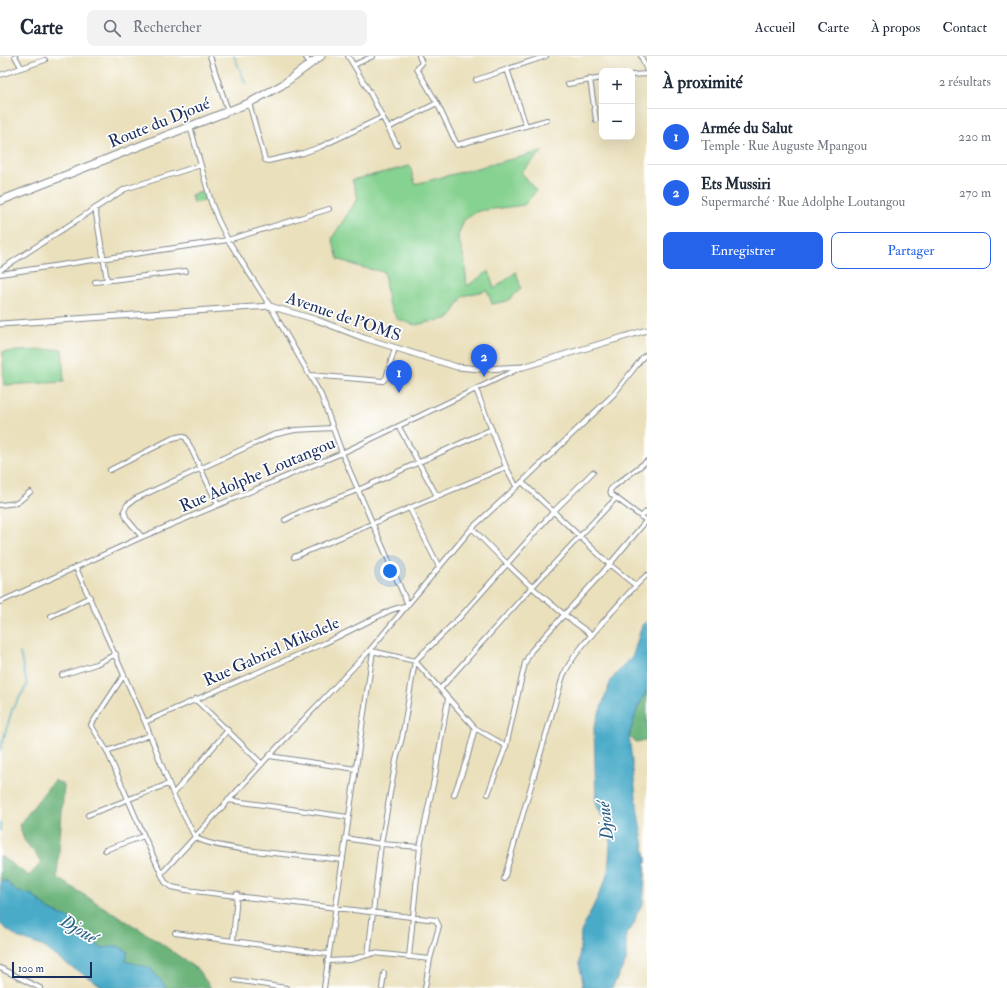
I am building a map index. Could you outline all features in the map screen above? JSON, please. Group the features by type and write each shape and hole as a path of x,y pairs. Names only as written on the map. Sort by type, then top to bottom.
{"main road":[{"name":"Route du Djoué","path":"0,201 249,103 282,85 311,65 321,56"}],"street":[{"path":"15,56 21,67"},
{"path":"210,56 228,111"},
{"path":"305,56 311,65"},
{"path":"348,56 397,145"},
{"path":"354,65 373,56"},
{"path":"419,56 422,63 417,69 437,103 457,145 547,120"},
{"path":"476,80 546,56"},
{"path":"635,74 647,72 641,56"},
{"path":"0,75 45,60"},
{"path":"507,69 526,126"},
{"path":"568,84 599,78"},
{"path":"590,79 596,120"},
{"path":"249,103 264,160 268,161 303,154 381,118"},
{"path":"388,128 437,103"},
{"path":"190,126 211,202 228,240 270,306 321,396 342,453 408,605"},
{"path":"0,270 126,189 201,165"},
{"path":"95,208 107,280"},
{"path":"0,274 228,240 329,209"},
{"path":"95,282 186,271"},
{"name":"Avenue de l'OMS","path":"0,324 270,306 317,320 395,348 457,367 481,369 523,367 647,330"},
{"path":"310,375 383,381 386,378 395,348"},
{"path":"161,874 269,756 371,651 472,528 614,394 647,354"},
{"name":"Rue Adolphe Loutangou","path":"0,602 142,537 342,453 523,367"},
{"path":"476,389 506,467 516,486"},
{"path":"399,427 437,496"},
{"path":"142,537 127,519 124,511 127,505 134,499 284,432 333,428"},
{"path":"285,520 313,506 358,490 492,429"},
{"path":"110,470 173,438 182,436 186,438 218,505"},
{"path":"488,794 506,746 525,663 531,651 647,521 616,498 611,492 613,487 647,461"},
{"path":"294,557 373,525 506,467"},
{"path":"368,955 381,844 396,760 402,738 415,661 461,616 553,512 593,472"},
{"path":"522,482 580,537 635,585"},
{"path":"0,505 17,503 30,492"},
{"path":"440,689 532,587 616,498"},
{"path":"410,509 439,567"},
{"path":"641,517 647,511"},
{"path":"472,528 507,565 564,614 592,635"},
{"path":"76,568 116,654 145,722 168,784 194,837 200,841 235,848 343,860"},
{"path":"504,879 514,837 531,788 563,676 568,664 635,585 647,575"},
{"path":"51,616 90,597"},
{"name":"Rue Gabriel Mikolele","path":"145,722 327,642 391,610 408,605"},
{"path":"371,651 415,661 448,700 475,728 506,746"},
{"path":"324,988 327,954 343,860 371,651"},
{"path":"62,675 96,664 116,654"},
{"path":"124,675 91,725 107,751 161,874 166,882 172,888 237,894 334,906 374,913 434,918 439,922 438,933 430,959 425,988"},
{"path":"195,699 262,764"},
{"path":"409,957 420,847 435,775 448,700"},
{"path":"454,795 467,759 475,728"},
{"path":"173,794 228,730"},
{"path":"107,751 150,735"},
{"path":"269,756 356,769"},
{"path":"88,815 168,784"},
{"path":"228,800 348,817"},
{"path":"105,850 144,836"},
{"path":"345,838 381,844 420,847"},
{"path":"233,941 237,894"},
{"path":"175,933 327,954"},
{"path":"327,961 350,960 380,952 430,959"},
{"path":"0,968 40,988"},
{"path":"382,988 384,974"},
{"path":"235,980 286,988"}],"green space":[{"path":"543,151 521,172 536,191 524,205 478,211 464,220 458,236 464,258 467,286 489,271 494,289 516,272 521,289 507,301 492,304 487,290 463,296 450,318 415,325 397,319 388,302 384,272 360,267 338,259 332,238 358,198 352,180 410,166 415,184"},
{"path":"205,191 208,200 193,203 191,195"},
{"path":"62,349 64,382 4,385 3,352"},
{"path":"647,690 647,740 636,742 629,736 638,707"},
{"path":"54,780 64,785 57,878 155,939 198,970 211,988 167,988 150,968 126,961 128,952 118,946 102,948 74,929 71,919 50,910 31,894 18,892 5,880 0,883 0,856 29,876 42,862 24,840 19,825"}],"water":[{"path":"647,621 647,690 638,707 629,736 638,813 646,859 643,904 637,913 634,925 626,933 626,961 612,988 582,988 583,983 579,964 581,932 608,875 611,829 596,807 594,727 611,680 633,655 642,625"},
{"path":"4,880 18,892 31,894 50,910 71,919 74,929 102,948 118,946 128,952 126,961 150,968 167,988 105,988 65,963 44,947 17,937 0,924 0,883"}],"waterway":[{"path":"234,56 246,84"},
{"path":"0,751 12,710 27,685 20,653"},
{"path":"0,823 0,831"}],"place":[{"name":"Ets Mussiri","path":"484,377"},
{"name":"Armée du Salut","path":"399,393"}],"water label":[{"name":"Djoué","path":"605,821"},
{"name":"Djoué","path":"79,929"}]}
